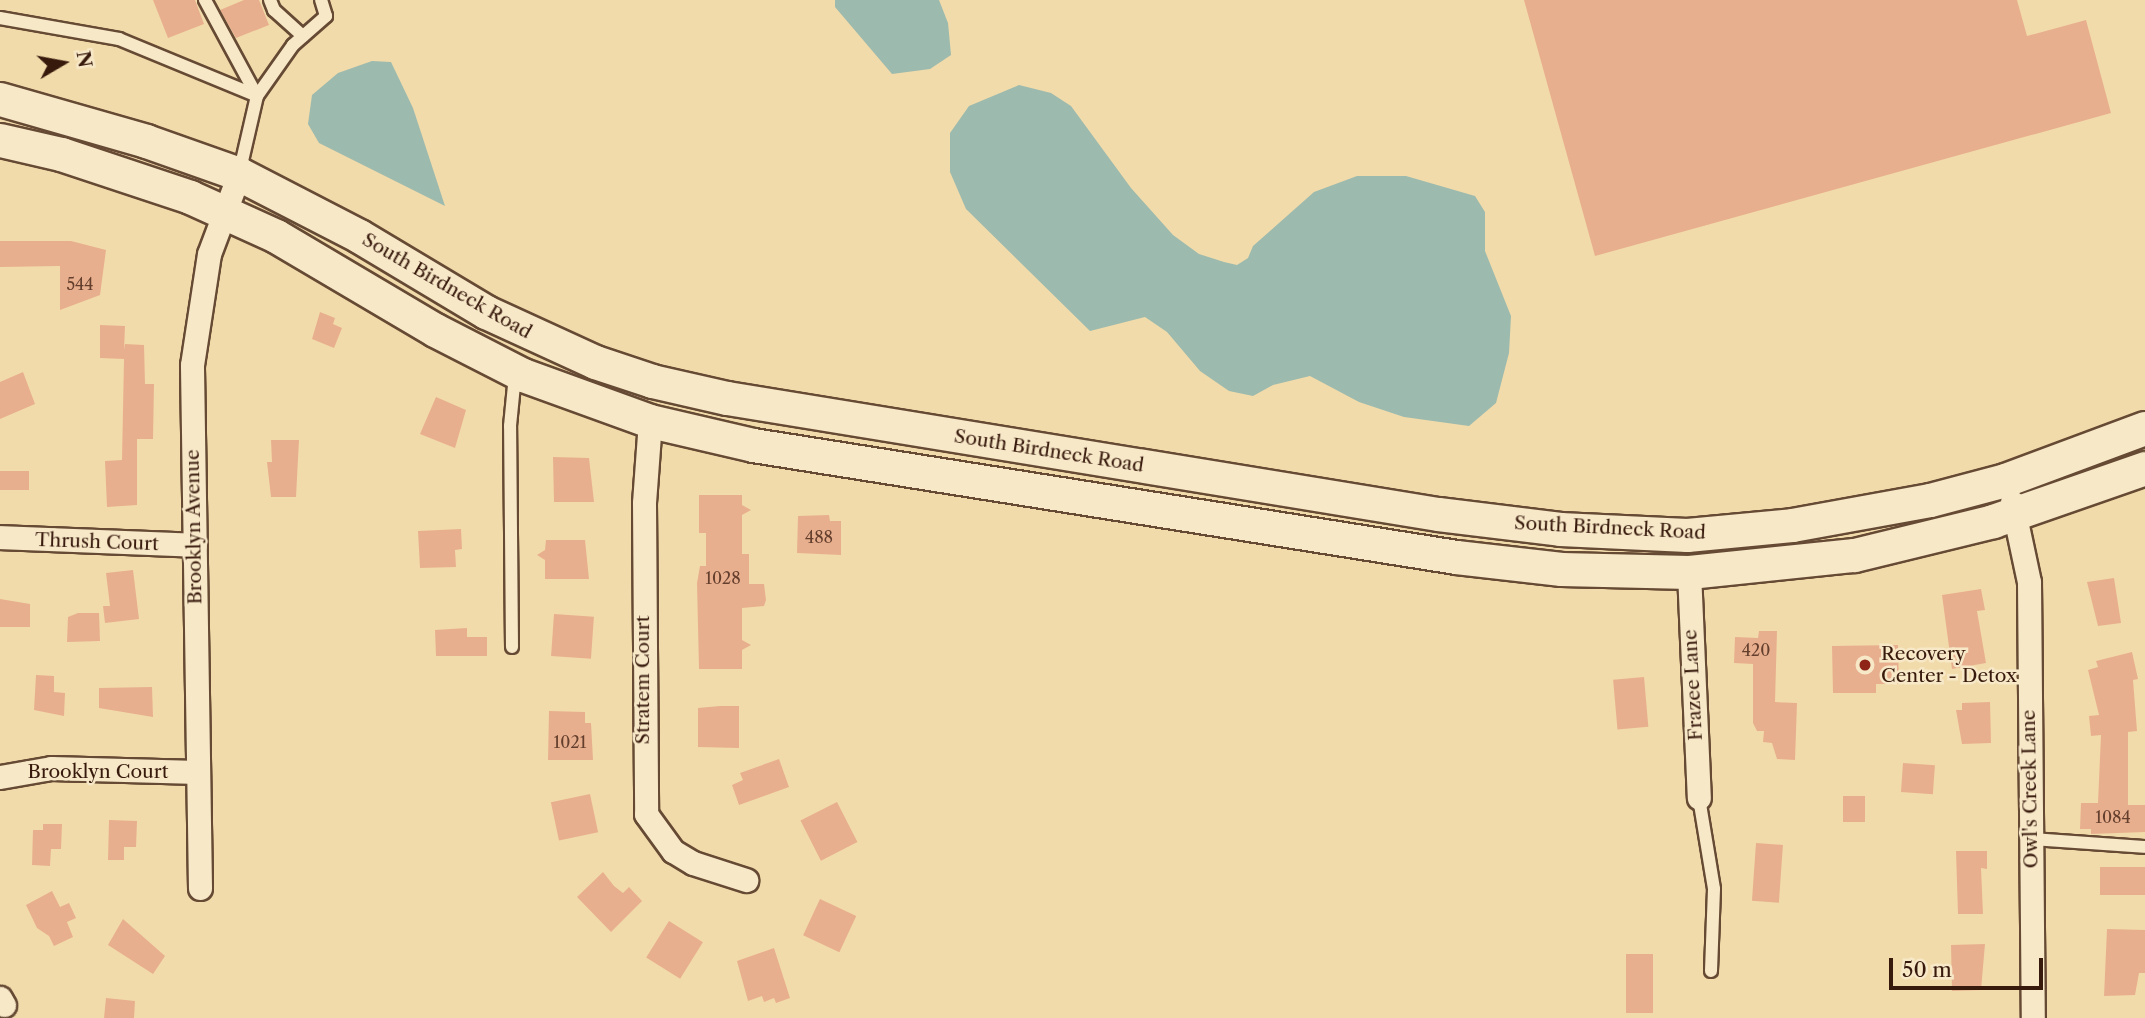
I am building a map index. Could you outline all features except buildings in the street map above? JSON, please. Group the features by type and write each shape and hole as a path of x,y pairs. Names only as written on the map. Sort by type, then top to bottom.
{"main road":[{"name":"South Birdneck Road","path":"0,99 94,125 239,174 348,230 536,337 652,381 753,402 1438,514 1560,529 1687,535 1793,525 1930,500 2005,480 2145,428"},
{"name":"South Birdneck Road","path":"0,140 61,154 227,213 317,258 435,330 516,372 650,421 753,445 1456,557 1561,569 1689,572 1854,555 2016,514 2145,468"}],"street":[{"name":"Brooklyn Avenue","path":"200,888 192,365 209,254 227,213 239,174"},
{"name":"Stratem Court","path":"650,421 644,517 646,814 673,851 693,863 746,880"},
{"name":"Owl's Creek Lane","path":"2005,480 2016,514 2029,582 2033,1018"},
{"name":"Thrush Court","path":"0,537 195,545"},
{"name":"Frazee Lane","path":"1689,572 1699,798"},
{"name":"Brooklyn Court","path":"0,777 51,768 198,772"}],"lane":[{"path":"205,0 257,96"},
{"path":"270,0 303,36"},
{"path":"239,174 257,96 303,36 326,16 321,0"},
{"path":"0,19 119,39 257,96"},
{"path":"512,647 510,426 516,372"},
{"path":"1699,798 1714,889 1711,971"},
{"path":"2031,839 2145,847"}],"shaded area":[{"path":"835,0 939,0 948,23 951,55 930,69 892,74 835,7"},
{"path":"372,61 391,62 413,108 445,206 319,143 308,124 312,95 338,73"},
{"path":"1019,85 1051,93 1071,106 1131,188 1173,235 1199,254 1224,262 1237,265 1248,258 1253,246 1314,192 1357,176 1406,176 1475,196 1485,212 1485,251 1511,316 1509,353 1496,403 1469,426 1404,417 1359,402 1310,376 1273,385 1253,396 1229,391 1200,371 1167,332 1145,317 1090,331 966,209 950,172 950,133 969,106"}],"place":[{"name":"Recovery Center - Detox","path":"1865,665"}]}
